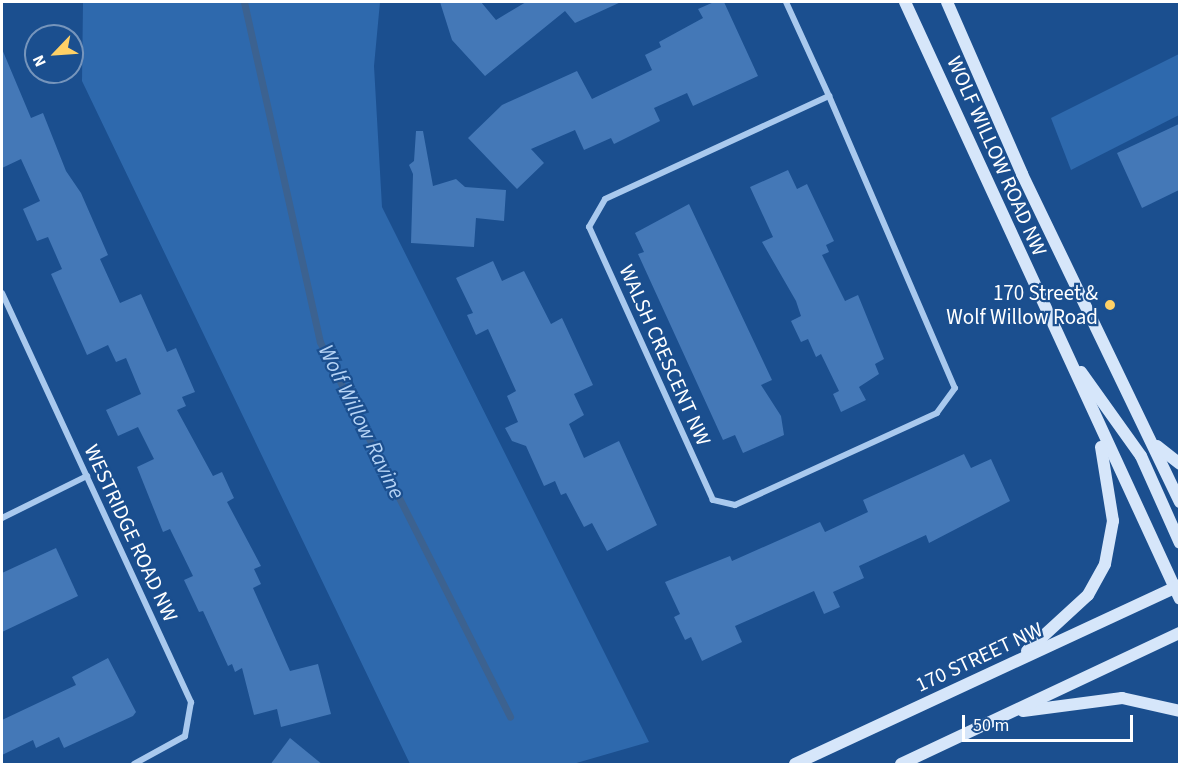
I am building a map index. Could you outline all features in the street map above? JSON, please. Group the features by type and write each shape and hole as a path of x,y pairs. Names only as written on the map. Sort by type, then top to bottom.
{"main road":[{"name":"WOLF WILLOW ROAD NW","path":"905,2 1080,383 1177,586 1179,600"},
{"name":"WOLF WILLOW ROAD NW","path":"947,2 1022,174 1154,444 1179,502"},
{"path":"1063,346 1141,456 1179,543"},
{"path":"1017,660 1088,595 1105,564 1113,520 1105,457 1080,383"},
{"path":"1154,444 1179,464"},
{"name":"170 STREET NW","path":"795,765 1177,586"},
{"path":"901,765 1179,633"},
{"path":"1016,711 1122,698 1179,711"}],"street":[{"path":"786,2 829,96"},
{"name":"WALSH CRESCENT NW","path":"829,96 955,388 937,413 927,418 735,505 713,501 589,227 605,199 829,96"},
{"name":"WESTRIDGE ROAD NW","path":"2,293 191,702 185,736 134,765"},
{"path":"2,518 87,476"}],"shaded area":[{"path":"83,2 380,2 374,66 382,207 649,742 573,764 410,764 83,84"},
{"path":"1179,54 1179,115 1071,170 1051,118"}],"building":[{"path":"440,2 481,2 496,20 526,2 621,2 575,23 565,11 485,76 452,40"},
{"path":"714,2 724,2 758,76 693,106 687,93 654,108 660,121 614,144 611,138 584,150 575,130 531,149 544,163 517,189 468,138 502,105 577,71 592,99 652,70 645,55 661,47 659,42 703,18 698,9"},
{"path":"2,49 31,118 43,113 66,171 81,193 108,255 100,259 120,303 141,294 167,352 176,348 195,392 182,397 186,406 177,410 213,476 222,472 234,498 227,502 261,566 254,569 261,584 253,588 290,671 318,664 331,714 281,727 277,709 254,715 242,668 235,672 232,664 228,666 203,611 199,612 184,580 193,576 170,529 163,532 137,467 154,459 138,427 118,436 106,410 141,394 126,358 116,362 108,345 87,355 51,274 62,269 48,237 37,241 23,209 40,201 21,159 2,168"},
{"path":"1179,124 1179,190 1142,208 1117,153"},
{"path":"416,131 423,131 433,186 456,179 465,187 506,190 504,221 476,218 474,247 411,243 413,174 409,165 414,161"},
{"path":"788,170 797,189 807,184 834,241 826,245 829,252 822,255 845,301 858,295 884,359 875,364 879,374 859,387 866,400 841,412 833,394 839,391 821,354 816,357 808,339 801,342 791,321 801,316 796,301 762,242 773,237 750,187"},
{"path":"689,204 772,380 761,385 781,416 784,435 743,453 735,435 723,440 638,254 644,252 635,233"},
{"path":"493,261 502,281 524,271 551,324 562,318 593,385 574,394 584,415 569,424 584,458 619,441 657,525 607,551 592,523 584,527 566,493 561,495 555,481 544,486 526,446 512,441 505,428 518,422 507,396 516,391 488,329 476,335 467,315 473,313 456,278"},
{"path":"964,454 971,468 991,459 1010,501 929,543 926,535 859,566 864,578 833,592 840,607 824,614 814,591 735,626 742,642 702,661 691,637 685,640 674,617 680,614 665,582 730,556 732,561 820,522 825,532 868,512 863,500"},
{"path":"56,548 78,596 2,632 2,573"},
{"path":"108,658 136,712 133,716 64,748 59,737 36,748 33,740 2,755 2,720 76,685 72,677"},
{"path":"290,738 323,765 270,765"}],"waterway":[{"name":"Wolf Willow Ravine","path":"244,2 320,342 510,717"}],"place":[{"name":"170 Street & Wolf Willow Road","path":"1110,305"}]}
